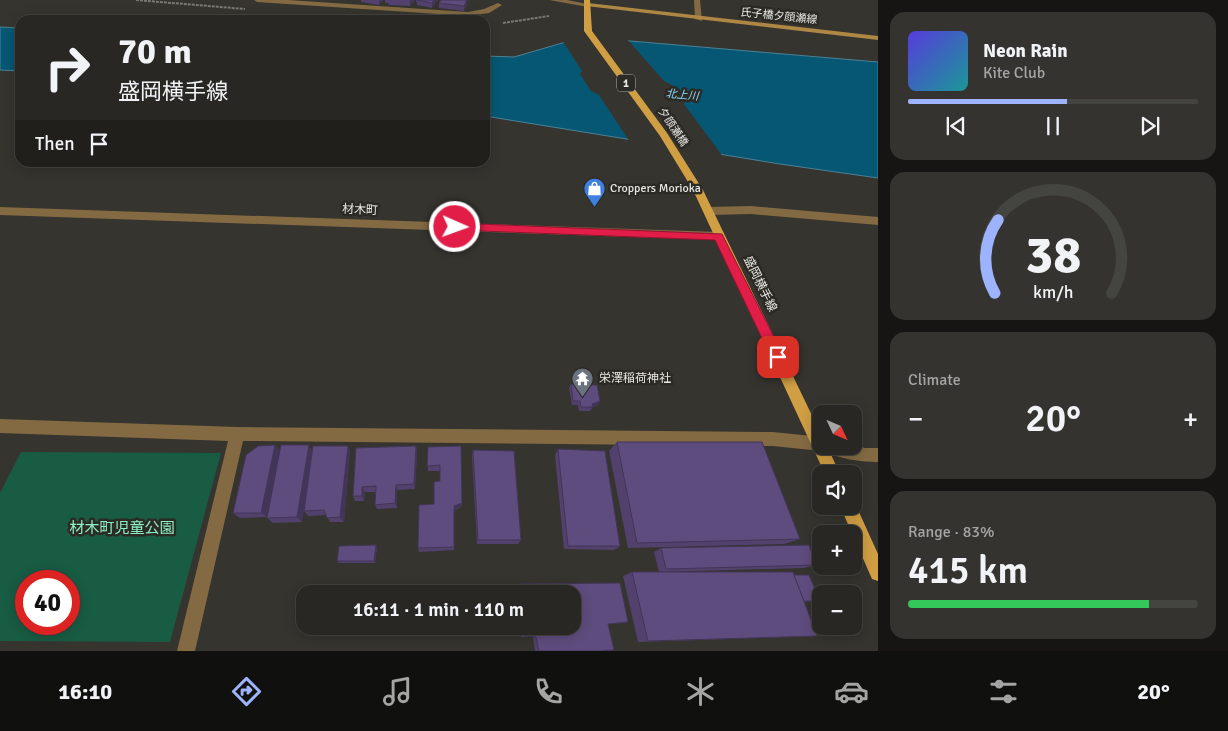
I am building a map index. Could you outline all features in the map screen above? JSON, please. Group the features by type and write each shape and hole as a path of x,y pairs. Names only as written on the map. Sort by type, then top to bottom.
{"main road":[{"name":"氏子橋夕顔瀬線","path":"587,3 699,19 878,38"},
{"name":"夕顔瀬橋","path":"587,3 588,31 664,135 698,190"},
{"name":"盛岡横手線","path":"698,190 719,236 812,421"},
{"path":"852,515 878,573"}],"street":[{"path":"257,0 468,14 486,11 498,5"},
{"path":"552,0 587,3"},
{"path":"698,0 699,19"},
{"path":"708,211 751,210 878,221"},
{"name":"材木町","path":"0,211 719,236"},
{"path":"0,426 237,434 773,439 812,444"},
{"path":"186,651 237,434"},
{"path":"862,454 878,456"}],"path":[{"path":"500,23 552,15"}],"green space":[{"name":"材木町児童公園","path":"21,452 221,453 170,642 0,641 0,493"}],"water":[{"path":"0,27 15,28 15,71 0,70"},
{"name":"北上川","path":"583,37 878,62 878,178 490,117 490,56 514,57"}],"pier":[{"path":"582,34 626,38 664,81 676,87 686,101 684,104 724,158 630,142 599,95 591,91 580,74 582,71 562,40"}],"building":[{"path":"417,0 434,0 432,3"},
{"path":"441,0 467,0 464,6 439,3"},
{"name":"栄澤稲荷神社","path":"577,377 587,377 589,385 597,385 600,401 592,404 593,407 581,407 580,401 573,401 571,384 578,384"},
{"path":"617,442 762,442 800,539 637,543"},
{"path":"275,445 261,513 233,513 246,455 258,446"},
{"path":"281,445 309,445 297,517 267,518"},
{"path":"313,446 348,446 340,517 327,518 324,510 304,511"},
{"path":"416,446 414,484 396,485 395,503 375,505 376,486 362,487 362,496 353,496 356,448"},
{"path":"461,446 462,503 454,506 454,547 418,548 419,505 434,504 434,482 440,481 440,465 427,466 428,447"},
{"path":"558,449 605,451 620,546 568,546"},
{"path":"473,450 514,451 521,540 478,540"},
{"path":"376,545 374,561 337,561 339,546"},
{"path":"809,545 812,554 812,565 666,569 661,548"},
{"path":"632,572 793,572 812,623 812,635 817,636 648,641"},
{"path":"794,575 809,575 813,585 812,601 804,601"},
{"path":"620,583 628,622 608,624 614,650 539,651 536,637 524,635 581,635 581,585 518,584"}],"place":[{"name":"Croppers Morioka","path":"594,207"},
{"name":"栄澤稲荷神社","path":"583,397"}],"route":[{"path":"455,227 719,236 778,357"}]}
